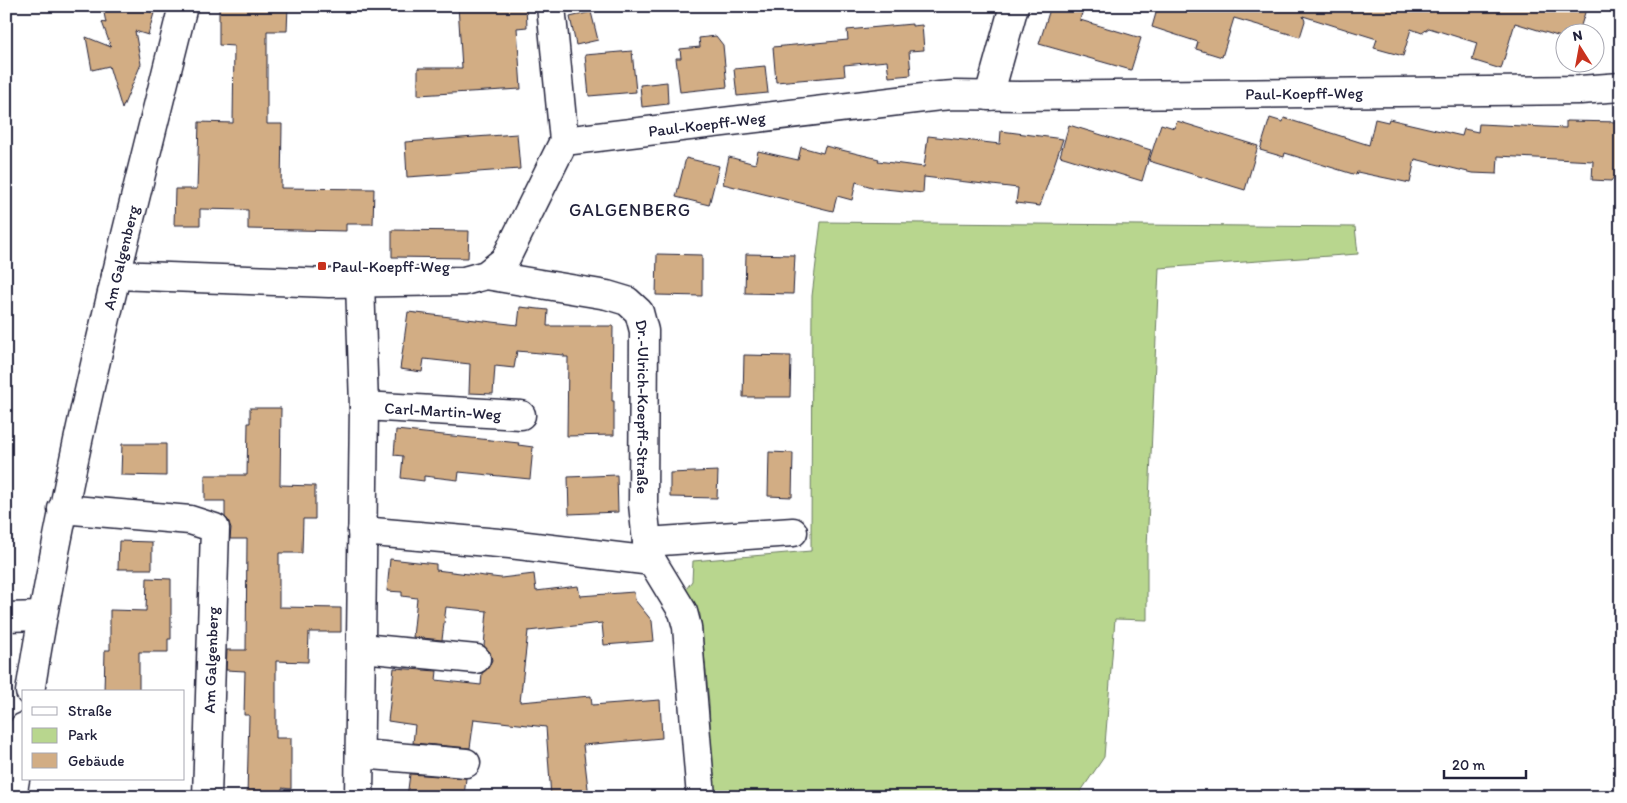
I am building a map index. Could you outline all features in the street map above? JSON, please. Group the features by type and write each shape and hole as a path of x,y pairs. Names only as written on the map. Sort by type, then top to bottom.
{"street":[{"name":"Am Galgenberg","path":"30,690 62,509 130,216 183,6"},
{"path":"116,275 319,282 464,281 486,275 505,260 564,140 551,6"},
{"path":"989,96 1014,6"},
{"name":"Paul-Koepff-Weg","path":"564,140 954,95 1580,90 1621,87"},
{"name":"Dr.-Ulrich-Koepff-Straße","path":"486,275 607,294 627,301 639,312 644,331 643,504 649,551 683,612 687,627 701,797"},
{"name":"Carl-Martin-Weg","path":"359,797 364,406 360,282"},
{"name":"Carl-Martin-Weg","path":"364,406 521,415"},
{"name":"Am Galgenberg","path":"62,509 190,520 215,528 207,797"},
{"path":"362,531 510,544 649,551 793,532"},
{"path":"6,617 42,616"},
{"path":"362,648 476,659"},
{"path":"12,797 22,739"},
{"path":"360,754 466,763"}],"green space":[{"path":"821,222 1355,227 1358,254 1159,268 1147,548 1147,620 1115,619 1104,757 1077,797 713,797 709,702 700,614 684,592 692,581 693,561 811,551 812,296"}],"building":[{"path":"133,6 154,13 148,35 135,31 141,64 122,109 109,66 92,70 86,37 111,47 102,22 106,23 103,8"},
{"path":"219,6 288,6 287,31 267,31 267,124 282,124 281,188 374,189 373,224 346,224 346,231 248,229 248,210 200,209 200,225 174,225 175,189 197,189 199,122 233,123 234,46 219,45"},
{"path":"458,6 526,6 527,27 517,28 521,89 418,95 418,68 462,68"},
{"path":"1051,6 1084,6 1080,20 1141,38 1131,70 1039,44"},
{"path":"1158,6 1587,6 1582,22 1554,22 1554,35 1515,23 1501,69 1472,60 1477,43 1429,28 1422,33 1411,29 1403,56 1374,48 1377,39 1303,16 1305,21 1300,37 1234,18 1222,57 1196,49 1198,42 1152,27"},
{"path":"591,12 598,40 576,45 570,17"},
{"path":"912,24 912,26 922,25 924,50 909,51 911,75 889,77 887,61 844,65 845,76 776,82 773,47 848,40 847,30"},
{"path":"716,36 723,45 727,87 680,92 676,58 681,58 680,49 700,47 699,38"},
{"path":"632,51 636,92 589,96 585,55"},
{"path":"765,66 768,93 737,96 734,69"},
{"path":"667,82 668,104 642,107 640,85"},
{"path":"1270,118 1283,122 1284,118 1369,145 1375,119 1388,122 1389,119 1462,136 1464,129 1478,132 1479,124 1566,128 1566,121 1621,122 1621,177 1614,177 1611,181 1592,180 1593,161 1498,156 1497,174 1472,173 1415,159 1410,183 1357,172 1356,175 1285,153 1284,157 1260,150"},
{"path":"1177,121 1258,146 1245,190 1149,161 1161,124 1174,128"},
{"path":"1069,125 1151,150 1142,181 1060,156"},
{"path":"1001,131 1063,139 1040,206 1016,203 1018,188 924,177 923,193 875,188 856,182 852,200 837,196 833,211 723,184 729,157 755,164 758,151 798,160 801,147 823,153 825,146 879,159 878,161 924,167 928,136 1000,144"},
{"path":"517,134 520,169 407,177 405,142"},
{"path":"686,158 719,166 709,205 676,197"},
{"path":"392,230 469,231 468,258 392,257"},
{"path":"657,254 702,255 702,296 656,295"},
{"path":"746,254 795,255 793,294 745,293"},
{"path":"520,307 548,310 547,326 613,326 612,401 614,401 614,435 567,436 568,357 564,357 564,355 517,351 514,368 495,366 493,394 469,393 470,364 424,359 422,372 400,369 408,312 518,325"},
{"path":"744,355 791,356 790,397 743,397"},
{"path":"250,408 281,408 280,485 315,486 315,519 303,519 302,553 279,553 279,607 341,608 341,632 309,632 308,662 276,661 276,738 291,738 291,789 282,788 282,797 247,797 249,715 244,715 245,671 226,670 227,650 246,650 247,539 230,539 231,528 225,517 225,501 205,501 205,475 247,475"},
{"path":"396,430 519,443 518,445 533,447 530,479 459,472 458,480 424,476 424,481 401,478 403,456 394,455"},
{"path":"122,444 166,444 166,476 121,475"},
{"path":"769,452 793,453 792,497 768,496"},
{"path":"718,471 717,498 670,497 670,473"},
{"path":"617,475 618,512 569,514 568,477"},
{"path":"119,541 152,542 152,569 118,569"},
{"path":"390,559 436,564 436,570 501,578 534,574 536,591 578,586 580,596 634,592 635,600 652,621 654,641 604,645 602,623 528,631 520,702 591,696 592,705 660,700 662,738 583,745 589,797 551,797 546,727 474,719 470,748 413,743 415,725 388,721 394,668 437,671 436,680 481,685 482,673 488,668 492,660 490,652 484,646 487,611 446,607 442,640 413,637 417,598 402,596 402,592 387,591"},
{"path":"147,578 171,579 171,639 168,639 168,652 139,652 139,690 104,690 105,650 110,650 110,610 146,611"},
{"path":"410,774 466,778 464,797 407,797"}],"place":[{"name":"Paul-Koepff-Weg","path":"322,266"}],"district":[{"name":"GALGENBERG","path":"630,210"}]}
